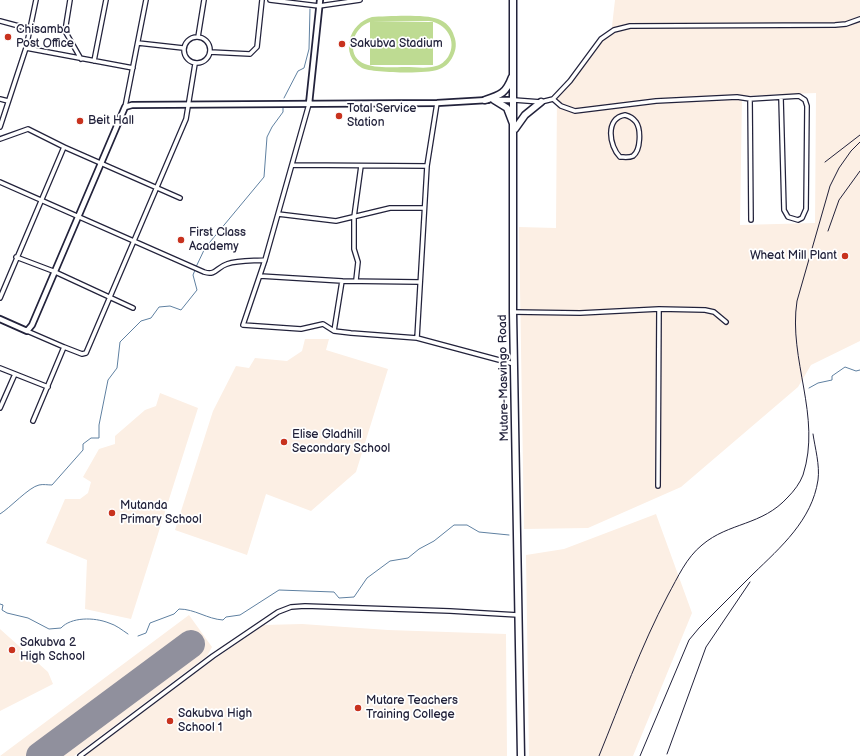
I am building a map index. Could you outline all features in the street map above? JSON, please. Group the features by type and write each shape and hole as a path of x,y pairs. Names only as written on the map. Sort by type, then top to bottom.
{"highway":[{"name":"Mutare-Masvingo Road","path":"513,0 513,312 521,756"},
{"path":"485,100 499,95 506,90 514,73"},
{"path":"494,100 507,108 514,129"},
{"path":"514,129 525,115 541,102"}],"street":[{"path":"0,127 26,48 36,0"},
{"path":"70,0 65,31 81,59"},
{"path":"94,61 106,0"},
{"path":"27,331 34,319 100,162 125,107 146,0"},
{"path":"198,37 204,0"},
{"path":"210,52 250,54 254,51 256,47 262,0"},
{"path":"270,0 319,6 360,0"},
{"path":"320,0 309,104 265,260 243,325 301,329 323,324 334,331 417,338 514,364"},
{"path":"125,107 485,100 541,102 554,99 570,81 601,39 614,30 630,26 846,24 860,19"},
{"path":"0,22 30,29"},
{"path":"198,37 206,41 210,52 205,61 195,64 187,59 183,48 190,38 198,37"},
{"path":"138,43 183,48"},
{"path":"26,48 133,68"},
{"path":"0,319 64,347 82,354 86,353 158,188 186,118 195,64"},
{"path":"554,99 561,106 575,111 656,101 737,97 750,99 781,98 800,96 805,100 807,106 806,209 802,218 798,220 788,217 784,210 781,98"},
{"path":"0,99 8,101"},
{"path":"750,99 751,220"},
{"path":"417,338 427,166 437,102"},
{"path":"625,114 635,120 640,130 636,152 633,156 628,157 620,157 615,152 611,125 617,116 625,114"},
{"path":"0,139 28,129 64,147 180,198"},
{"path":"0,298 16,257 64,147"},
{"path":"293,165 427,166"},
{"path":"356,280 358,262 354,249 354,217 361,166"},
{"path":"0,182 210,274 218,271 228,264 265,260"},
{"path":"278,214 336,221 390,208 424,208"},
{"path":"16,257 133,308"},
{"path":"260,276 342,281 420,282"},
{"path":"334,331 342,281"},
{"path":"513,312 580,313 659,309 705,310 714,312 726,322"},
{"path":"658,486 659,309"},
{"path":"34,421 64,347"},
{"path":"0,368 48,387"},
{"path":"0,408 15,374"},
{"path":"80,756 213,656 278,612 291,607 305,606 398,609 518,615"}],"shaded area":[{"path":"615,0 860,0 860,341 811,365 798,387 681,487 588,528 524,529 519,227 556,228 557,92 597,44 611,35","holes":["816,93 815,223 740,225 742,96"]},
{"name":"Elise Gladhill Secondary School","path":"305,339 329,339 326,350 388,369 356,472 311,511 266,494 247,555 175,530 213,411 236,366 249,368 255,358 287,361 302,351"},
{"name":"Mutanda Primary School","path":"160,393 198,408 131,619 85,609 87,560 46,543 65,499 80,499 88,493 91,482 83,477 99,449 115,444 115,436 145,410 156,406"},
{"path":"656,514 692,613 633,756 529,756 526,555 564,549"},
{"path":"189,615 212,647 207,656 74,756 0,756"},
{"name":"Mutare Teachers Training College","path":"302,624 388,630 506,634 507,756 85,756 213,660 264,625"},
{"name":"Sakubva 2 High School","path":"0,629 48,672 53,684 0,711"}],"green space":[{"path":"396,16 424,16 438,19 444,22 452,30 456,44 454,54 444,67 431,71 387,72 362,68 355,62 349,48 353,32 364,20 372,17","holes":["429,21 435,22 445,29 451,39 451,51 443,63 438,65 425,68 378,67 369,65 362,62 356,57 353,50 356,33 364,25 370,22 370,65 433,65 433,22 372,22"]}],"waterway":[{"path":"284,98 298,71 304,68 309,49 310,9"},
{"path":"196,267 205,248 264,177 267,137 283,112 283,107"},
{"path":"0,514 25,493 35,487 41,485 52,485 83,450 83,444 91,438 99,438 99,425 108,380 117,368 120,342 141,321 151,318 159,307 170,306 181,310 197,290 193,275 195,270"},
{"path":"809,388 818,383 832,380 832,376 845,367 856,371 860,370"},
{"path":"138,636 146,633 150,623 174,614 179,609 185,609 223,620 226,617 240,615 279,590 334,592 339,598 354,597 367,578 390,561 408,558 419,549 434,541 454,525 467,525 479,532 509,535"},
{"path":"0,604 3,605 2,610 7,613 28,618 49,629 61,628 65,624 77,620 90,619 112,624 128,634"}],"runway":[{"path":"40,756 191,644"}],"railway":[{"path":"825,162 860,135"},
{"path":"599,756 658,614 691,556 696,550 712,538 767,514 788,497 802,478 808,453 809,431 797,345 795,323 797,301 830,186 839,168 851,151 860,142"},
{"path":"828,231 839,200 860,171"},
{"path":"640,756 689,640 699,628 774,554 794,532 809,508 815,494 818,480 818,463 813,434"},
{"path":"667,754 706,647 750,582"}],"place":[{"name":"Chisamba Post Office","path":"8,37"},
{"name":"Sakubva Stadium","path":"342,44"},
{"name":"Total Service Station","path":"339,116"},
{"name":"Beit Hall","path":"80,121"},
{"name":"First Class Academy","path":"181,240"},
{"name":"Wheat Mill Plant","path":"845,256"},
{"name":"Elise Gladhill Secondary School","path":"284,442"},
{"name":"Mutanda Primary School","path":"112,513"},
{"name":"Sakubva 2 High School","path":"12,650"},
{"name":"Mutare Teachers Training College","path":"358,708"},
{"name":"Sakubva High School 1","path":"170,721"}]}
